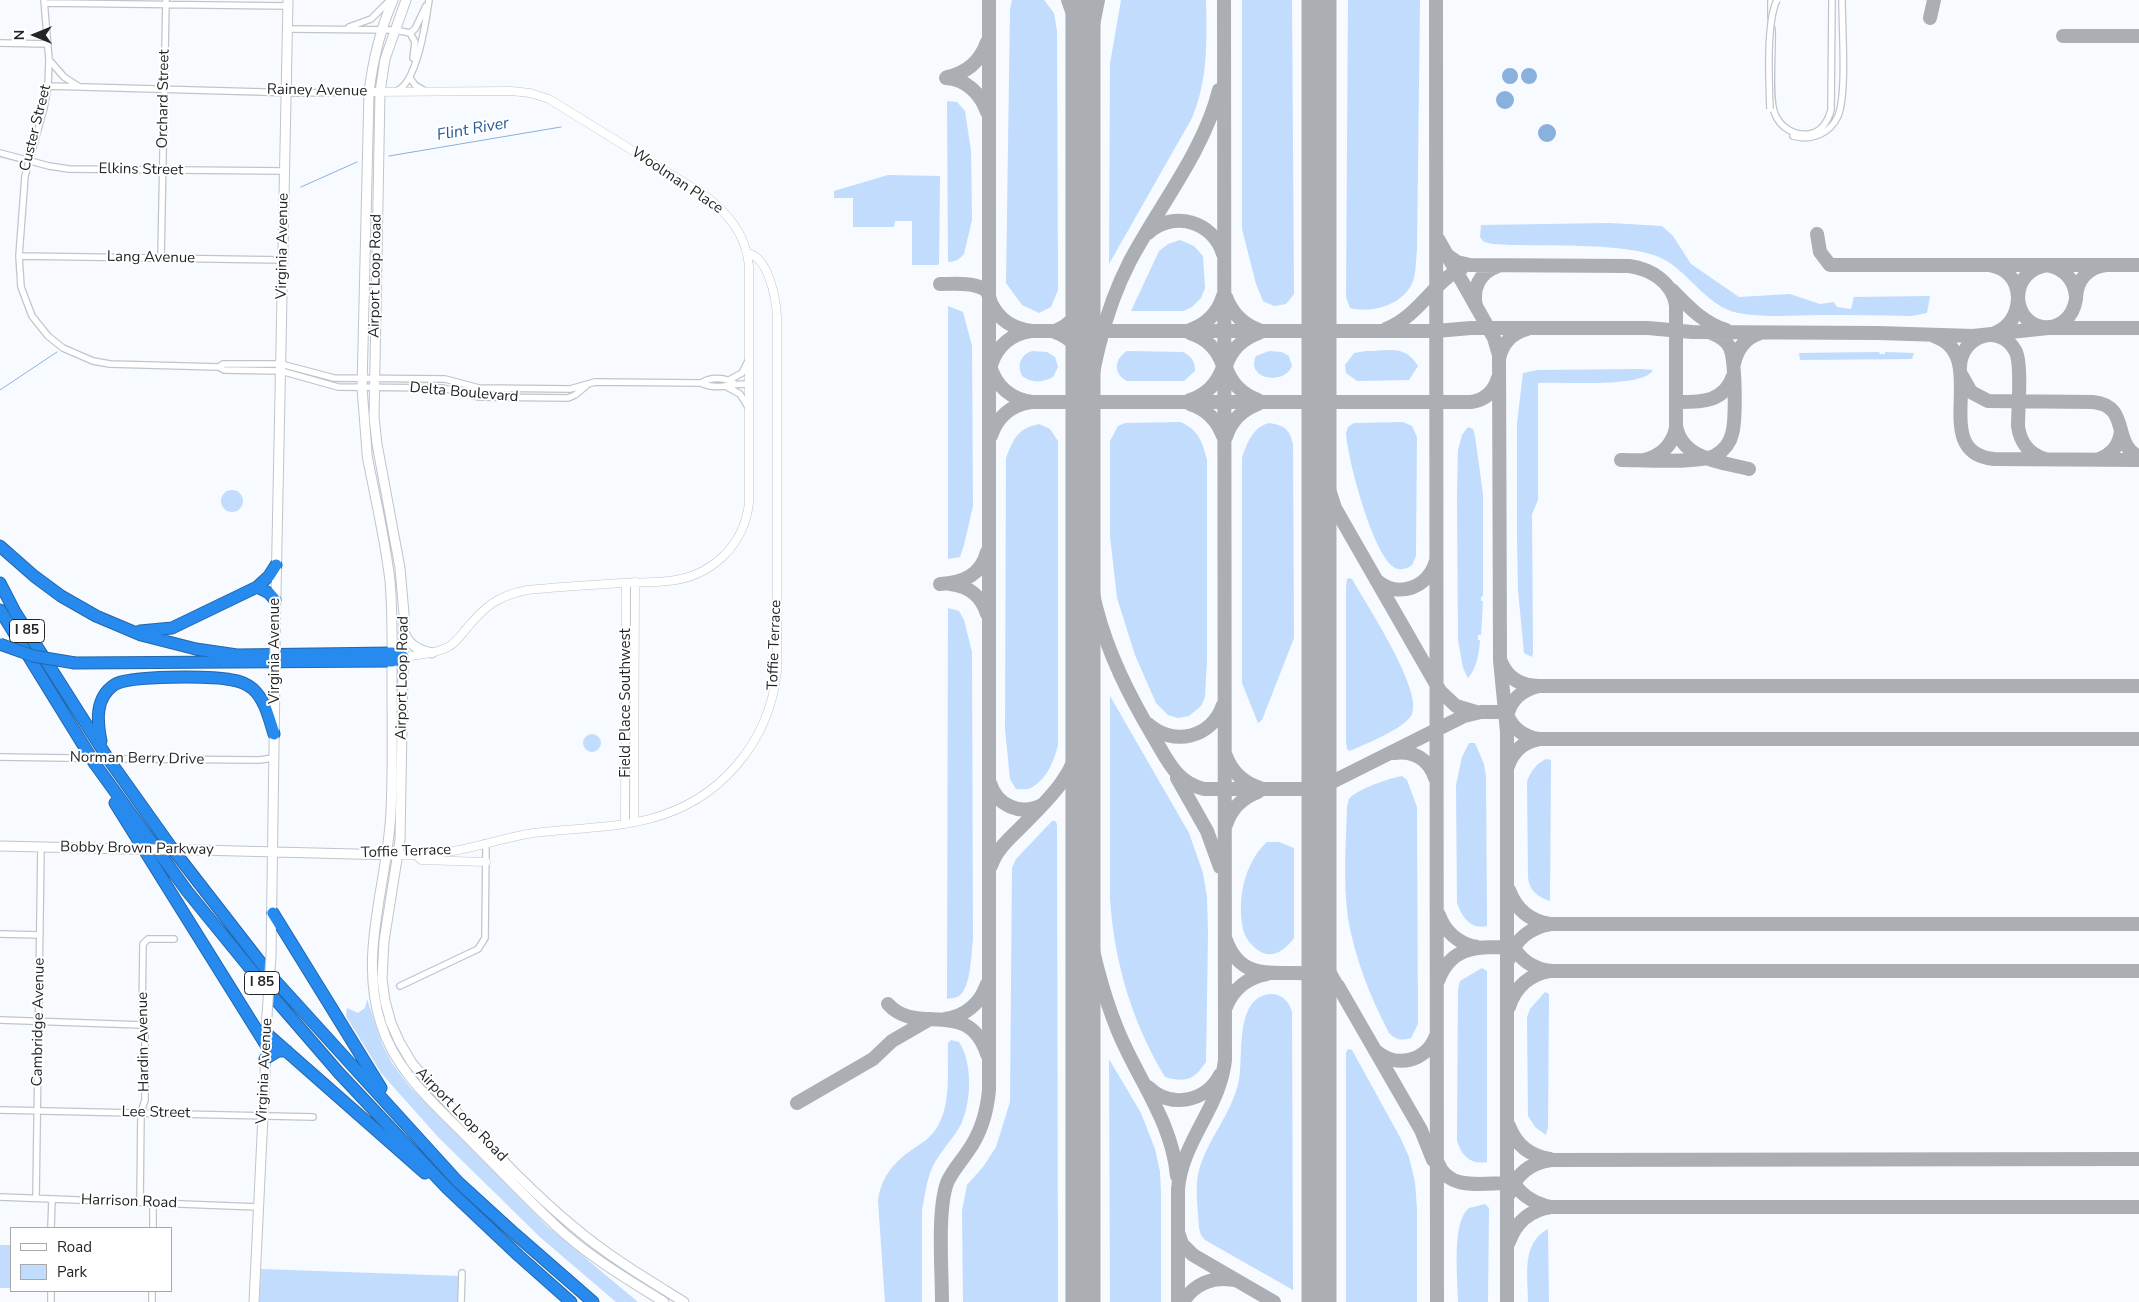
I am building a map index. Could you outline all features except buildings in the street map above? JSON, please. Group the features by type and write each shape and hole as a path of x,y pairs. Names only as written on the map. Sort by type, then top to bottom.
{"highway":[{"path":"0,546 61,596 96,616 171,644 220,653 395,657"},
{"path":"130,630 158,631 172,628 257,587 269,576 276,565"},
{"name":"I 85","path":"0,583 15,612 102,748 171,847 271,976 458,1182 593,1302"},
{"path":"257,587 269,592 275,600"},
{"name":"I 85","path":"0,610 95,764 187,891 275,999 339,1073 447,1188 571,1302"},
{"path":"0,644 33,656 75,663 395,657"},
{"path":"102,748 98,720 102,700 113,686 120,682 134,679 224,678 245,684 254,690 264,704 274,734"},
{"path":"95,764 101,782 248,1018 266,1039 287,1051 394,1148 430,1178 447,1188"},
{"path":"273,913 383,1092 401,1114 451,1165 458,1182"},
{"path":"248,1018 257,1019 267,1015"},
{"path":"266,1059 278,1051 287,1051"}],"main road":[{"name":"Airport Loop Road","path":"391,0 372,67 369,92 362,384 367,454 390,582 402,799 398,855 382,962 385,1001 391,1023 412,1063 426,1080 528,1185 576,1229 623,1263 684,1302"},
{"name":"Airport Loop Road","path":"406,0 385,59 380,92 374,383 377,444 403,588 404,630 395,657 392,792 387,855 373,947 372,980 375,1004 381,1027 391,1049 403,1069 418,1087 557,1227 617,1272 664,1302"},
{"name":"Virginia Avenue","path":"254,1302 273,913 275,600 288,3"},
{"path":"404,630 410,643 416,648 432,653"},
{"name":"Bobby Brown Parkway","path":"0,846 273,852"},
{"name":"Toffie Terrace","path":"273,852 398,855"}],"street":[{"name":"Airport Loop Road","path":"334,30 356,26 371,19 391,0"},
{"path":"288,29 394,30 410,33 415,29 429,0"},
{"path":"393,92 406,86 410,78 423,34 429,0"},
{"path":"1770,0 1773,110 1779,122 1787,129 1804,134 1814,132 1822,127 1828,119 1831,110 1832,0"},
{"path":"1777,0 1772,15 1770,31 1770,109 1775,122 1783,130 1793,136 1804,138 1813,137 1825,131 1838,114 1842,85 1842,0"},
{"path":"45,2 288,3"},
{"name":"Custer Street","path":"45,2 49,60 48,86 23,187 19,256 19,272 25,302 40,328 62,348 93,362 219,367 224,370 281,368"},
{"name":"Orchard Street","path":"160,258 166,2"},
{"path":"410,33 415,42 410,78 414,85 427,91"},
{"path":"0,43 48,44"},
{"path":"49,60 64,77 78,86"},
{"name":"Rainey Avenue","path":"48,86 286,92 518,91 537,95 554,102"},
{"name":"Woolman Place","path":"432,653 450,646 486,607 495,600 511,593 526,590 626,582 668,582 692,577 713,566 731,548 739,536 748,514 749,278 747,253 737,229 728,215 716,204 554,102"},
{"name":"Elkins Street","path":"0,153 29,162 69,169 285,171"},
{"name":"Toffie Terrace","path":"398,855 458,850 543,832 626,824 663,815 708,792 728,775 750,749 758,736 769,709 777,671 777,309 773,287 767,273 754,256 747,253"},
{"name":"Lang Avenue","path":"19,256 283,260"},
{"path":"749,359 742,373 731,381 727,387 740,394 749,408"},
{"name":"Delta Boulevard","path":"281,368 326,385 445,379 479,388 570,389 596,382 700,383 708,387 727,387"},
{"name":"Delta Boulevard","path":"281,368 362,384 374,383 443,388 478,397 568,398 586,386"},
{"name":"Delta Boulevard","path":"700,383 708,378 749,384"},
{"name":"Field Place Southwest","path":"626,582 626,664 630,721 630,765 626,824"},
{"name":"Field Place Southwest","path":"630,721 635,664 635,582"},
{"path":"395,657 432,653"},
{"path":"626,664 635,664"},
{"name":"Norman Berry Drive","path":"0,757 259,760 274,758"},
{"name":"Field Place Southwest","path":"630,765 634,822"},
{"path":"400,986 478,949 482,945 485,938 486,843"},
{"name":"Cambridge Avenue","path":"36,1198 41,846"},
{"path":"415,854 421,860 486,862"},
{"path":"0,934 40,935"},
{"name":"Hardin Avenue","path":"140,1202 141,1112 145,1100 143,944 148,938 174,938"},
{"path":"0,1020 143,1025"},
{"name":"Lee Street","path":"0,1110 313,1117"},
{"name":"Harrison Road","path":"0,1197 258,1207"},
{"path":"51,1227 52,1199"},
{"path":"153,1203 153,1227"},
{"path":"461,1302 462,1272"}],"green space":[{"path":"1012,0 1044,0 1054,13 1057,31 1058,290 1051,307 1039,313 1022,305 1006,283 1010,10"},
{"path":"1121,0 1206,0 1206,45 1204,75 1192,118 1109,264 1110,64"},
{"path":"1242,0 1292,0 1294,294 1286,304 1274,306 1263,301 1256,284 1242,229"},
{"path":"1348,0 1420,0 1417,250 1415,275 1410,287 1397,300 1379,308 1359,310 1350,308 1346,297"},
{"path":"947,101 957,102 965,111 971,151 972,220 964,254 957,260 948,262"},
{"path":"888,175 940,176 939,264 912,265 912,221 895,221 894,227 853,227 853,198 834,198 834,191"},
{"path":"1610,223 1662,226 1673,236 1691,264 1739,297 1790,294 1820,304 1834,302 1837,307 1851,309 1854,297 1930,296 1927,313 1912,316 1748,315 1727,310 1709,298 1674,266 1665,260 1649,254 1607,247 1493,244 1484,242 1480,237 1481,225"},
{"path":"1180,240 1194,246 1203,256 1205,288 1201,298 1192,307 1183,311 1131,311 1159,251 1168,244"},
{"path":"948,306 963,312 972,346 973,506 960,557 948,559"},
{"path":"1395,350 1402,352 1413,359 1418,366 1409,380 1357,381 1346,373 1345,365 1354,353"},
{"path":"1032,351 1047,352 1055,357 1058,367 1053,377 1037,381 1029,380 1022,376 1020,364 1022,358"},
{"path":"1127,351 1183,352 1192,360 1195,371 1184,381 1127,381 1117,371 1117,366 1120,358"},
{"path":"1269,351 1282,352 1289,356 1292,366 1288,372 1274,378 1260,375 1254,364 1256,356"},
{"path":"1879,352 1880,354 1885,354 1885,352 1914,353 1912,359 1800,360 1799,353"},
{"path":"1538,370 1653,370 1646,376 1618,382 1538,383 1538,500 1532,514 1532,657 1524,653 1518,590 1517,423 1523,373"},
{"path":"1181,422 1192,429 1199,437 1207,460 1207,660 1205,697 1201,706 1189,716 1178,718 1168,715 1156,703 1135,655 1117,598 1110,536 1110,441 1118,426 1125,423"},
{"path":"1403,422 1412,426 1417,437 1416,556 1412,565 1401,569 1391,565 1383,555 1368,522 1351,463 1346,433 1348,427 1354,423"},
{"path":"1269,423 1286,429 1293,444 1294,638 1262,720 1258,723 1242,683 1242,458 1255,432 1263,425"},
{"path":"1039,424 1050,429 1058,441 1058,745 1046,775 1029,789 1016,789 1010,779 1005,729 1006,458 1017,435"},
{"path":"1468,427 1473,429 1475,436 1483,494 1483,596 1481,601 1483,601 1481,635 1478,635 1478,640 1480,640 1478,655 1474,670 1468,678 1463,668 1458,640 1457,495 1458,450 1462,435"},
{"path":"232,490 242,497 243,501 236,511 232,512 222,505 221,501 228,491"},
{"path":"1347,579 1352,579 1391,646 1409,686 1413,702 1412,714 1402,725 1350,751 1347,749 1346,742 1346,588"},
{"path":"948,608 959,611 964,620 972,652 973,940 970,970 966,986 959,996 947,999"},
{"path":"1110,696 1189,833 1203,873 1207,897 1208,933 1206,1062 1197,1073 1184,1080 1165,1077 1153,1056 1134,1013 1120,968 1110,898"},
{"path":"592,734 598,737 601,743 598,749 592,752 586,749 583,743 586,737"},
{"path":"1469,743 1475,743 1484,764 1486,776 1487,926 1481,927 1472,924 1464,917 1457,903 1456,785 1462,757"},
{"path":"1546,759 1551,760 1550,901 1542,898 1532,890 1528,877 1527,782 1534,769"},
{"path":"1402,776 1407,780 1417,807 1418,1024 1411,1038 1401,1040 1389,1033 1359,963 1348,918 1345,877 1347,807 1349,799 1366,788"},
{"path":"1052,821 1055,821 1057,824 1058,1302 963,1302 962,1211 967,1185 983,1167 996,1147 1010,1102 1012,868 1016,859"},
{"path":"1267,842 1279,842 1294,848 1294,938 1285,948 1275,954 1264,953 1253,946 1244,934 1241,918 1244,882 1253,860"},
{"path":"1482,968 1487,971 1487,1162 1481,1163 1472,1161 1464,1155 1457,1140 1458,989 1460,981"},
{"path":"1545,992 1549,994 1548,1127 1546,1135 1535,1127 1528,1116 1527,1017 1530,1009"},
{"path":"1270,994 1278,995 1284,999 1292,1012 1293,1290 1205,1240 1199,1228 1198,1174 1207,1150 1236,1093 1246,1017 1251,1006 1259,998"},
{"path":"367,999 382,1044 392,1063 409,1086 547,1226 638,1302 616,1302 541,1238 439,1138 381,1073 346,1016 347,1008 358,1013 365,1008"},
{"path":"951,1040 959,1042 964,1051 969,1072 968,1096 959,1128 936,1161 926,1187 922,1211 922,1302 885,1302 878,1201 880,1192 885,1177 894,1165 928,1138 941,1120 947,1098 948,1043"},
{"path":"1348,1049 1352,1050 1409,1157 1415,1182 1417,1209 1417,1302 1346,1302 1346,1053"},
{"path":"1109,1059 1141,1113 1155,1149 1160,1172 1161,1302 1110,1302"},
{"path":"1485,1204 1489,1208 1488,1302 1458,1302 1457,1252 1463,1215 1469,1208"},
{"path":"1548,1229 1549,1302 1528,1302 1527,1271 1530,1251 1539,1235"},
{"path":"0,1245 10,1245 10,1288 0,1288"},
{"path":"261,1269 459,1276 458,1302 259,1302"}],"shaded area":[{"path":"1510,68 1518,76 1510,84 1502,76"},
{"path":"1529,68 1537,76 1529,84 1521,76"},
{"path":"1505,91 1511,94 1514,100 1511,106 1505,109 1499,106 1496,100 1499,94"},
{"path":"1547,124 1553,127 1556,133 1553,139 1547,142 1541,139 1538,133 1541,127"}],"waterway":[{"name":"Flint River","path":"389,156 561,127"},
{"name":"Flint River","path":"301,187 357,162"},
{"name":"Flint River","path":"0,390 57,352"}],"taxiway":[{"path":"942,1302 941,1225 944,1195 949,1179 973,1144 980,1130 987,1106 989,1090 989,0"},
{"path":"1068,0 1083,41"},
{"path":"1083,74 1098,0"},
{"path":"1178,1302 1178,1189 1181,1172 1186,1155 1216,1094 1225,1060 1224,0"},
{"path":"1319,28 1323,0"},
{"path":"1436,0 1437,1302"},
{"path":"1930,18 1934,0"},
{"path":"2063,36 2139,36"},
{"path":"947,77 961,73 972,66 981,55 987,42"},
{"path":"946,78 966,84 981,99 987,112"},
{"path":"1083,432 1099,344 1120,281 1203,135 1219,90"},
{"path":"1148,233 1158,226 1169,222 1191,223 1211,234 1223,254"},
{"path":"1817,234 1820,252 1830,265 2047,265 2041,266 2026,275 2018,297 2016,285 2010,276 2001,269 1996,267 1990,265"},
{"path":"1438,239 1494,338 1499,355 1500,660 1507,732 1507,1302"},
{"path":"1447,255 1457,262 1470,265 1629,266 1645,270 1665,283 1674,297 1676,305 1676,428 1669,445 1661,453 1644,460"},
{"path":"2106,265 2100,266 2094,268 2085,275 2081,280 2076,297 2068,276 2059,269 2047,265 2139,265"},
{"path":"1476,306 1476,287 1486,272 1498,266"},
{"path":"1386,329 1408,316 1443,282 1462,268"},
{"path":"940,284 968,284 986,290 994,309 1003,319 1013,326 1032,331 1436,331 1471,328 1648,328 1692,332 1878,333 1973,336 2048,328 2139,328"},
{"path":"1672,290 1703,318 1726,330"},
{"path":"1190,330 1202,325 1215,313 1223,296"},
{"path":"1226,297 1238,317 1248,325 1259,330"},
{"path":"2018,297 2021,310 2027,319 2036,325 2045,327 2056,326 2065,321 2072,312 2076,299"},
{"path":"1995,333 2012,320 2018,299"},
{"path":"1055,331 1073,319 1083,300"},
{"path":"1499,359 1508,340 1517,333 1527,329"},
{"path":"991,365 997,352 1006,342 1017,335 1031,331"},
{"path":"1055,332 1073,343 1083,363"},
{"path":"1190,333 1211,345 1223,366"},
{"path":"1226,366 1238,346 1247,338 1259,333"},
{"path":"1621,460 1697,460 1716,455 1726,446 1732,434 1734,416 1735,389 1733,363 1729,346 1721,338 1711,333"},
{"path":"1734,364 1742,345 1760,333"},
{"path":"1960,367 1962,356 1974,340 1992,335 2001,337 2009,343 2016,352 2019,367 2019,432 2026,447 2034,454 2045,459"},
{"path":"1934,336 1951,346 1959,362 1961,422 1964,440 1974,453 1994,459 2139,460"},
{"path":"990,366 996,380 1005,390 1017,398 1032,402 1471,402 1481,399 1488,394 1498,378"},
{"path":"1190,400 1210,388 1218,379 1223,367"},
{"path":"1226,367 1238,387 1247,395 1258,400"},
{"path":"1676,402 1702,401 1717,396 1729,385 1733,376"},
{"path":"1962,376 1971,392 1988,401 2093,402 2105,405 2117,417 2125,443 2139,457"},
{"path":"991,436 997,423 1006,413 1017,406 1031,402"},
{"path":"1190,404 1210,416 1218,425 1223,436"},
{"path":"1226,437 1238,417 1247,409 1258,404"},
{"path":"1676,426 1686,446 1695,453 1705,458 1749,469"},
{"path":"2099,459 2115,448 2121,430"},
{"path":"1319,435 1323,471 1335,508 1440,691 1456,706 1476,712"},
{"path":"1083,531 1096,607 1120,674 1144,721 1173,769 1186,781 1204,789 1312,789 1322,787 1464,716 1481,712 1506,712 1518,730 1527,736 1538,739 2139,739"},
{"path":"940,584 963,580 976,572 987,552"},
{"path":"1376,580 1394,589 1411,588 1426,578 1436,561"},
{"path":"950,584 963,587 974,593 982,602 987,614"},
{"path":"1501,662 1511,677 1526,685 1539,686 1522,693 1514,701 1507,717"},
{"path":"1539,686 2139,686"},
{"path":"1148,724 1158,731 1169,735 1191,736 1201,732 1210,725 1218,716 1223,705"},
{"path":"991,866 1003,845 1060,785 1074,762 1083,733"},
{"path":"1508,766 1519,748 1528,742 1539,739"},
{"path":"1394,753 1408,753 1419,757 1429,766 1435,778"},
{"path":"1226,756 1239,776 1260,788"},
{"path":"1177,778 1207,831 1220,867"},
{"path":"990,783 998,798 1011,807 1026,809 1042,805"},
{"path":"1226,825 1238,805 1247,797 1258,792"},
{"path":"1509,890 1516,903 1525,913 1536,920 1550,924"},
{"path":"1083,905 1098,969 1112,1016 1126,1049 1161,1119 1174,1156 1177,1176"},
{"path":"1439,915 1449,932 1464,943 1477,947"},
{"path":"1509,959 1515,946 1525,935 1537,928 1551,924 2139,924"},
{"path":"1319,939 1322,959 1336,984"},
{"path":"1226,940 1236,958 1248,968 1262,972 1310,974 1325,977 1338,986 1421,1130 1433,1160"},
{"path":"1511,942 1518,954 1527,963 1552,971 2139,971"},
{"path":"1438,981 1443,969 1457,955 1485,947 1507,947"},
{"path":"1509,1007 1515,993 1524,983 1536,975 1550,971"},
{"path":"1226,1007 1237,989 1248,981 1267,974"},
{"path":"945,1019 959,1015 971,1008 987,984"},
{"path":"888,1004 900,1013 913,1018 955,1021 968,1026 978,1037 987,1054"},
{"path":"797,1103 873,1059 892,1041 930,1019"},
{"path":"1376,1051 1384,1057 1393,1060 1410,1060 1425,1051 1436,1036"},
{"path":"1148,1087 1157,1094 1167,1098 1187,1099 1206,1091 1220,1075"},
{"path":"1509,1126 1520,1144 1530,1152 1550,1159"},
{"path":"1509,1194 1520,1175 1530,1167 1551,1160 2139,1159"},
{"path":"1438,1163 1443,1172 1458,1182 1467,1184 1507,1183"},
{"path":"1510,1176 1517,1188 1526,1197 1551,1207"},
{"path":"1509,1242 1525,1218 1537,1211 1551,1207 2139,1207"},
{"path":"1179,1235 1182,1244 1193,1255 1274,1302"},
{"path":"1183,1302 1198,1286 1211,1280 1233,1280"}],"runway":[{"path":"1083,0 1083,1302"},
{"path":"1319,0 1319,1302"}]}
